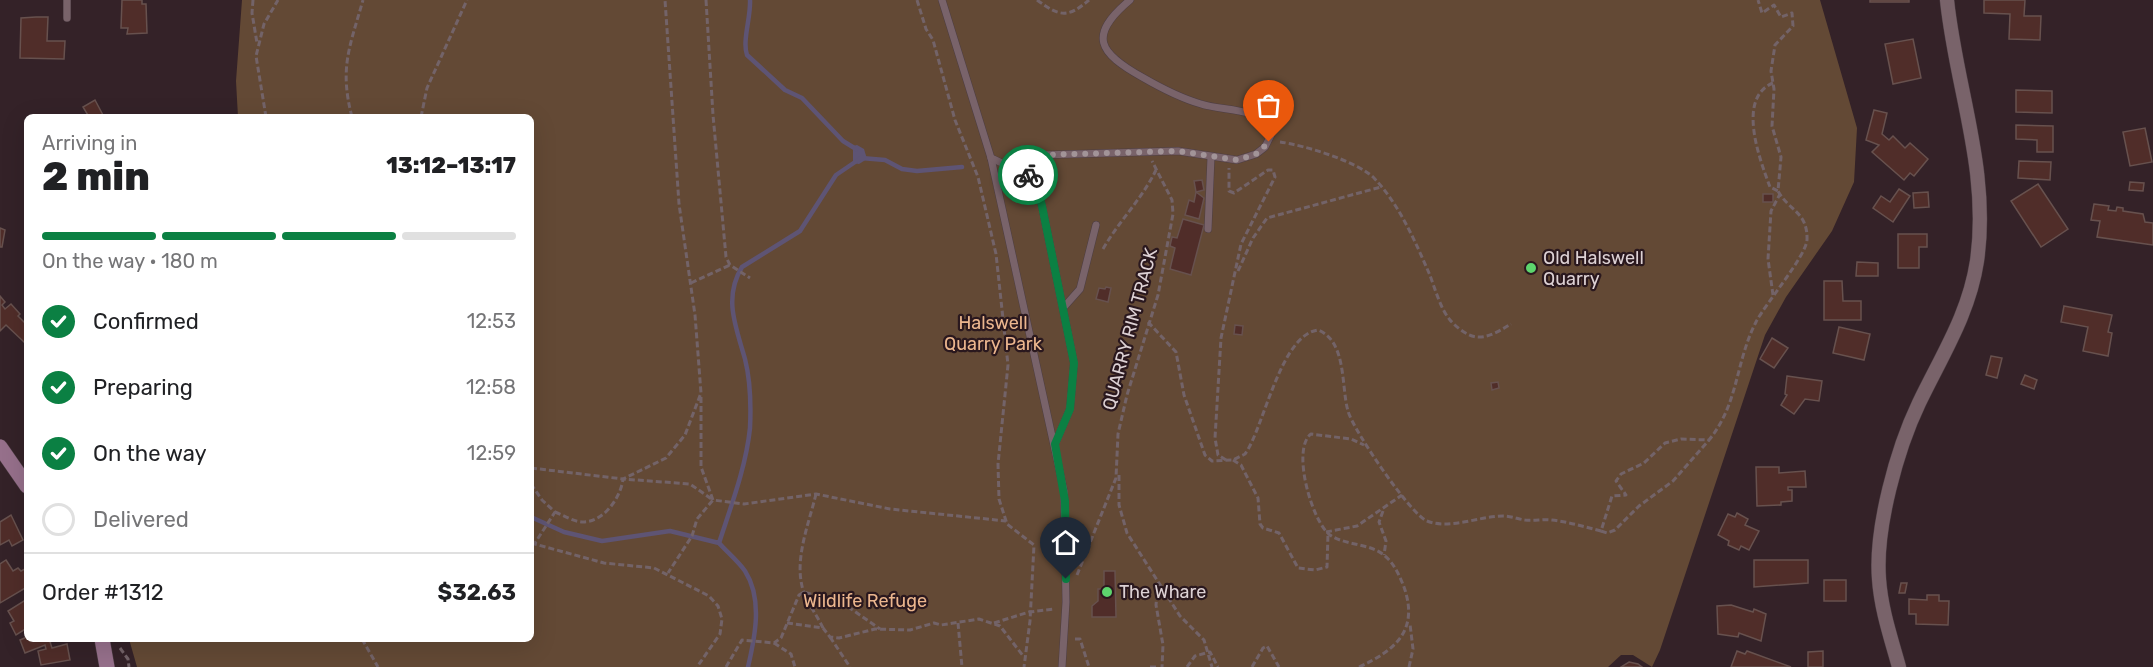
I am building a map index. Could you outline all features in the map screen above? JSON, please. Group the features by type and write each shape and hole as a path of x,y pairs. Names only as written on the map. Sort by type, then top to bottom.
{"street":[{"path":"1899,667 1886,621 1878,576 1880,546 1890,488 1907,429 1950,346 1967,306 1977,258 1979,209 1977,169 1947,0"},
{"path":"0,447 24,482"},
{"path":"103,642 107,667"}],"lane":[{"path":"67,0 67,18"},
{"path":"942,0 991,158 1038,380 1055,444 1065,501 1066,602 1062,667"},
{"path":"1010,166 1042,155 1178,151 1230,160 1256,154 1269,141 1270,128 1258,117 1183,98 1111,58 1103,45 1106,26 1130,0"},
{"path":"1208,229 1211,157"},
{"path":"991,158 1028,175 1038,190 1064,307 1074,381 1067,420 1055,444"},
{"path":"1064,307 1080,289 1096,225"}],"path":[{"path":"253,0 257,70 265,114"},
{"path":"257,45 264,24 278,0"},
{"path":"351,114 344,80 346,63 363,0"},
{"path":"422,114 427,88 467,0"},
{"path":"665,0 679,204 701,393 701,467 713,500"},
{"path":"706,0 713,115 726,257 730,264 750,278"},
{"path":"917,0 926,29 933,39 955,120 978,177 996,254 1008,365 998,464 999,499 1006,521 1031,543 1034,549 1028,646 1024,657 1024,667"},
{"path":"1037,0 1050,11 1063,14 1089,0"},
{"path":"1758,0 1762,13 1774,6 1781,17 1792,13 1794,20 1790,31 1773,49 1772,126 1781,157 1779,193 1771,211 1768,259 1772,296"},
{"path":"1148,322 1176,352 1184,395 1205,455 1212,461 1233,460 1245,454 1250,448 1269,396 1288,358 1304,337 1314,331 1330,337 1345,383 1347,411 1366,446 1417,514 1425,520 1437,524 1506,516 1532,521 1555,520 1607,533 1615,530 1639,506 1673,481 1709,440 1733,400 1739,363 1757,321 1772,296 1802,258 1807,243 1807,233 1800,214 1770,187 1753,132 1758,95 1766,86 1773,83"},
{"path":"1269,141 1292,144 1344,161 1372,176 1394,204 1420,253 1449,319 1462,331 1476,337 1496,332 1511,324"},
{"name":"QUARRY RIM TRACK","path":"1066,602 1119,467 1118,434 1148,322 1158,295 1173,214 1172,200 1149,153"},
{"path":"1227,461 1218,454 1215,427 1220,345 1243,238 1275,177 1273,170 1268,170 1234,193 1229,192 1230,160"},
{"path":"1088,264 1095,262 1116,226 1144,192 1156,170"},
{"path":"1236,275 1253,238 1268,218 1381,187"},
{"path":"690,283 730,264"},
{"path":"623,479 666,459 685,435 701,393"},
{"path":"1233,460 1241,465 1258,498 1260,524 1263,528 1279,533 1289,556 1299,568 1315,570 1327,567 1327,533 1315,512 1304,471 1303,459 1308,436 1316,434 1351,439 1366,446"},
{"path":"1601,531 1612,496 1626,495 1616,482 1621,474 1644,463 1665,443 1681,439 1709,440"},
{"path":"1119,467 1119,505 1122,521 1180,616 1204,640 1218,667"},
{"path":"534,468 690,484 713,500 742,504 816,494 890,509 1006,521"},
{"path":"534,488 554,513 582,522 593,520 611,506 621,493 623,479"},
{"path":"816,494 802,554 801,573 804,592 823,628 850,667"},
{"path":"1327,533 1357,526 1402,495"},
{"path":"668,573 692,536 697,519 713,500"},
{"path":"1384,509 1379,522 1386,541 1384,555"},
{"path":"534,542 554,513"},
{"path":"1327,533 1384,555 1394,567 1409,602 1413,650 1410,667"},
{"path":"534,543 604,563 654,568 668,573 709,596 718,606 722,619 720,634 697,667"},
{"path":"1158,582 1156,605 1163,645 1162,667"},
{"path":"774,643 781,638 799,595 804,592 844,604 882,629"},
{"path":"994,623 1029,612 1052,611 1066,602"},
{"path":"830,637 839,638 863,631 882,629 910,630 934,623 958,623 979,619 994,623 1005,630 1024,657"},
{"path":"1359,667 1386,652 1409,622"},
{"path":"787,623 823,628"},
{"path":"958,623 962,667"},
{"path":"1064,638 1080,639 1089,667"},
{"path":"726,667 742,640 774,643 791,654 795,667"},
{"path":"120,642 129,667"},
{"path":"364,642 378,667"},
{"path":"1252,667 1263,648 1268,646 1279,667"},
{"path":"1187,667 1195,656 1210,652"},
{"path":"1210,652 1212,667"},
{"path":"1150,667 1157,667"}],"green space":[{"name":"Halswell Quarry Park","path":"242,0 1820,0 1857,128 1854,182 1832,231 1786,297 1765,335 1660,650 1652,667 1633,655 1621,655 1608,667 137,667 130,642 534,642 534,114 238,114 236,81"}],"shaded area":[{"path":"857,145 864,149 867,159 859,164 853,163 853,146"}],"building":[{"path":"122,0 142,0 142,4 146,4 147,33 127,34 128,28 121,28"},
{"path":"1870,0 1909,0 1909,2 1870,2"},
{"path":"1984,0 2025,0 2024,16 2041,16 2040,40 2009,39 2010,14 1984,13"},
{"path":"48,17 47,41 65,41 64,59 20,58 21,18"},
{"path":"1913,39 1921,78 1893,84 1885,44"},
{"path":"2016,90 2052,91 2052,113 2016,112"},
{"path":"95,100 102,114 87,114 83,107"},
{"path":"1874,110 1887,113 1882,134 1889,140 1893,136 1905,148 1910,143 1928,159 1914,176 1910,173 1904,180 1872,152 1879,145 1866,140"},
{"path":"2016,125 2053,126 2053,152 2037,152 2037,140 2016,139"},
{"path":"2145,128 2152,162 2130,166 2123,132"},
{"path":"2019,161 2051,162 2050,180 2018,178"},
{"path":"1202,180 1204,190 1196,192 1194,181"},
{"path":"2130,182 2144,183 2143,191 2129,190"},
{"path":"2038,184 2068,229 2041,247 2011,201"},
{"path":"1899,189 1910,196 1893,222 1873,208 1881,196 1890,202"},
{"path":"1196,192 1204,198 1199,219 1185,215 1189,200 1194,202"},
{"path":"1928,192 1929,207 1914,208 1913,193"},
{"path":"1763,194 1773,194 1773,202 1763,202"},
{"path":"2094,204 2109,206 2108,210 2116,211 2117,207 2123,208 2123,211 2143,214 2145,222 2153,223 2153,245 2097,237 2100,221 2091,220"},
{"path":"1183,219 1204,225 1191,275 1170,269 1175,248 1170,246 1172,237 1177,238"},
{"path":"0,228 5,230 2,247 0,247"},
{"path":"1898,234 1927,234 1927,247 1919,247 1919,268 1898,268"},
{"path":"1857,262 1878,263 1878,276 1856,276"},
{"path":"1824,281 1842,281 1843,301 1861,301 1861,320 1824,320"},
{"path":"1106,287 1111,288 1108,302 1096,299 1099,288 1105,289"},
{"path":"0,296 5,302 2,305 5,309 11,304 20,314 18,316 24,322 24,342 6,325 0,331"},
{"path":"2064,306 2112,315 2108,332 2112,333 2108,356 2083,351 2088,327 2061,322"},
{"path":"1235,325 1243,326 1242,335 1234,334"},
{"path":"1839,327 1870,334 1864,360 1833,353"},
{"path":"1772,338 1788,348 1774,368 1760,359"},
{"path":"1991,356 2002,358 1997,378 1986,375"},
{"path":"2025,375 2037,380 2034,389 2021,384"},
{"path":"1787,376 1822,381 1819,401 1805,399 1794,414 1781,405 1787,395 1785,394"},
{"path":"1498,382 1499,388 1492,390 1491,383"},
{"path":"1756,467 1779,467 1779,473 1805,471 1806,487 1788,487 1788,490 1792,490 1792,501 1781,502 1781,505 1757,506"},
{"path":"1737,513 1748,519 1745,525 1759,531 1749,550 1741,546 1739,550 1728,545 1729,541 1718,535 1728,514 1735,517"},
{"path":"11,515 23,540 12,546 9,540 0,545 0,522"},
{"path":"6,560 13,571 18,568 21,571 24,570 24,589 0,603 0,564"},
{"path":"1754,560 1808,560 1808,583 1754,587"},
{"name":"The Whare","path":"1104,571 1115,571 1116,617 1092,617 1092,606 1098,601 1098,589 1104,589"},
{"path":"1824,580 1846,580 1846,601 1824,601"},
{"path":"1901,583 1907,583 1905,593 1899,593"},
{"path":"1927,595 1939,595 1939,601 1949,601 1948,625 1916,624 1916,614 1909,614 1909,599 1927,600"},
{"path":"24,601 24,630 16,635 10,623 14,621 8,611"},
{"path":"1731,605 1753,612 1754,609 1766,614 1761,641 1739,633 1738,637 1718,634 1717,606"},
{"path":"24,638 24,642 50,642 52,648 67,644 70,660 41,665 38,651 46,649 45,645 25,653 20,640"},
{"path":"1737,651 1745,654 1747,651 1791,667 1731,667"},
{"path":"1823,651 1823,667 1808,667 1808,652"},
{"path":"1629,662 1638,664 1642,667 1621,667"}],"waterway":[{"path":"750,0 747,55 785,90 802,98 843,141 856,149"},
{"path":"534,518 564,532 602,541 670,531 719,543 742,472 750,428 748,375 735,324 732,301 736,279 742,267 800,231 836,175 861,158 885,160 902,169 917,171 962,167"},
{"path":"719,543 745,571 754,594 755,631 748,667"}],"way so far":[{"path":"1028,175 1010,166 1042,155 1059,154 1178,151 1237,160 1256,154 1269,142"}],"place":[{"name":"Old Halswell Quarry","path":"1531,268"},
{"name":"The Whare","path":"1107,592"}],"route":[{"path":"1028,175 1038,190 1042,206 1074,363 1073,396 1070,409 1055,444 1065,501 1066,579"}],"park label":[{"name":"Wildlife Refuge","path":"865,601"}]}
